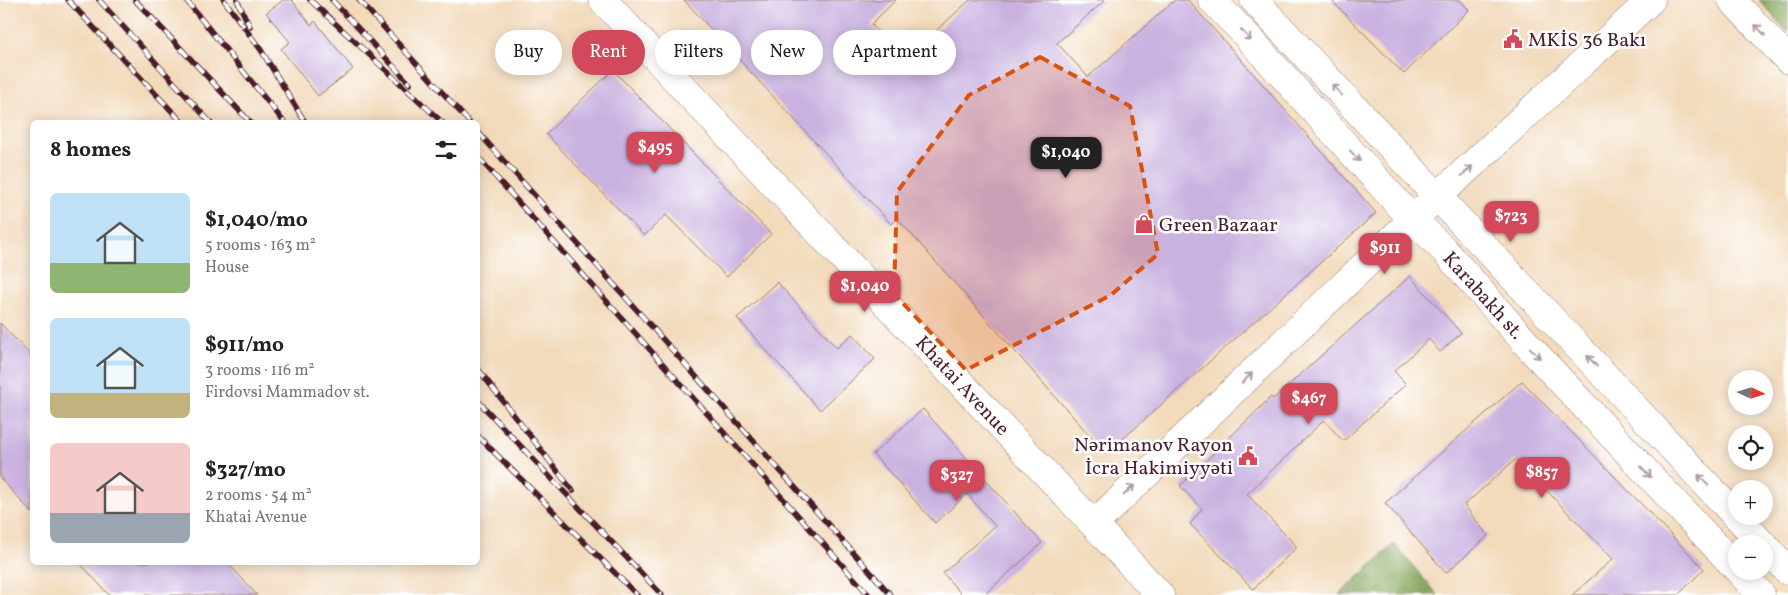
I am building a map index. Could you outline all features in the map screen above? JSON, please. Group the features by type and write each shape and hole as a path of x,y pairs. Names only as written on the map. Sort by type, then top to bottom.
{"street":[{"name":"Karabakh st.","path":"1212,0 1413,219 1445,250 1539,357 1728,559"},
{"name":"Karabakh st.","path":"1254,0 1728,507"},
{"path":"1094,524 1413,219 1652,0"},
{"path":"1732,0 1788,60"},
{"name":"Khatai Avenue","path":"611,3 697,102 1160,595"},
{"name":"Karabakh st.","path":"1745,525 1754,535"},
{"name":"Karabakh st.","path":"1773,555 1788,571"},
{"path":"1747,580 1761,595"}],"highlighted area":[{"path":"1040,57 1130,106 1158,254 1111,295 966,370 894,294 897,192 969,95"}],"green space":[{"path":"1759,0 1788,0 1788,33"},
{"path":"1394,544 1438,595 1339,595"}],"building":[{"path":"283,0 292,0 311,25 315,21 353,69 318,96 281,49 290,42 266,13"},
{"name":"Green Bazaar","path":"684,0 896,0 871,24 876,30 833,30 833,75 956,75 956,30 937,30 970,0 1105,0 1057,43 1088,77 1175,0 1188,0 1376,213 1106,454 897,218 891,224 753,75 823,75 823,30 751,30 751,73 741,62 741,30 712,30"},
{"path":"1331,0 1460,0 1469,10 1404,74"},
{"path":"608,75 618,75 771,234 727,277 666,215 644,236 546,134"},
{"path":"1410,276 1461,333 1440,352 1429,339 1394,371 1406,384 1343,441 1324,420 1247,494 1297,547 1253,589 1190,524 1202,509 1180,486 1271,397 1273,399"},
{"path":"777,282 837,348 852,334 875,359 820,410 737,318"},
{"path":"0,323 30,355 30,511 0,478"},
{"path":"1522,381 1704,569 1678,595 1572,595 1613,559 1516,459 1464,505 1488,536 1446,573 1385,503"},
{"path":"923,409 1042,543 984,595 962,595 943,573 995,526 967,494 935,523 873,454"},
{"path":"82,565 230,565 257,595 109,595"}],"railway":[{"path":"68,0 180,120"},
{"path":"99,0 208,120"},
{"path":"135,0 248,120"},
{"path":"186,0 282,120"},
{"path":"224,0 261,50 304,120"},
{"path":"237,0 250,27"},
{"path":"310,0 440,120"},
{"path":"332,0 410,84"},
{"path":"359,0 467,120"},
{"path":"480,134 891,595"},
{"path":"480,159 869,595"},
{"path":"480,372 573,491"},
{"path":"480,403 662,595"},
{"path":"480,438 637,595"}],"place":[{"name":"MKİS 36 Bakı","path":"1513,39"},
{"name":"Green Bazaar","path":"1144,224"},
{"name":"Nərimanov Rayon İcra Hakimiyyəti","path":"1248,456"}]}
